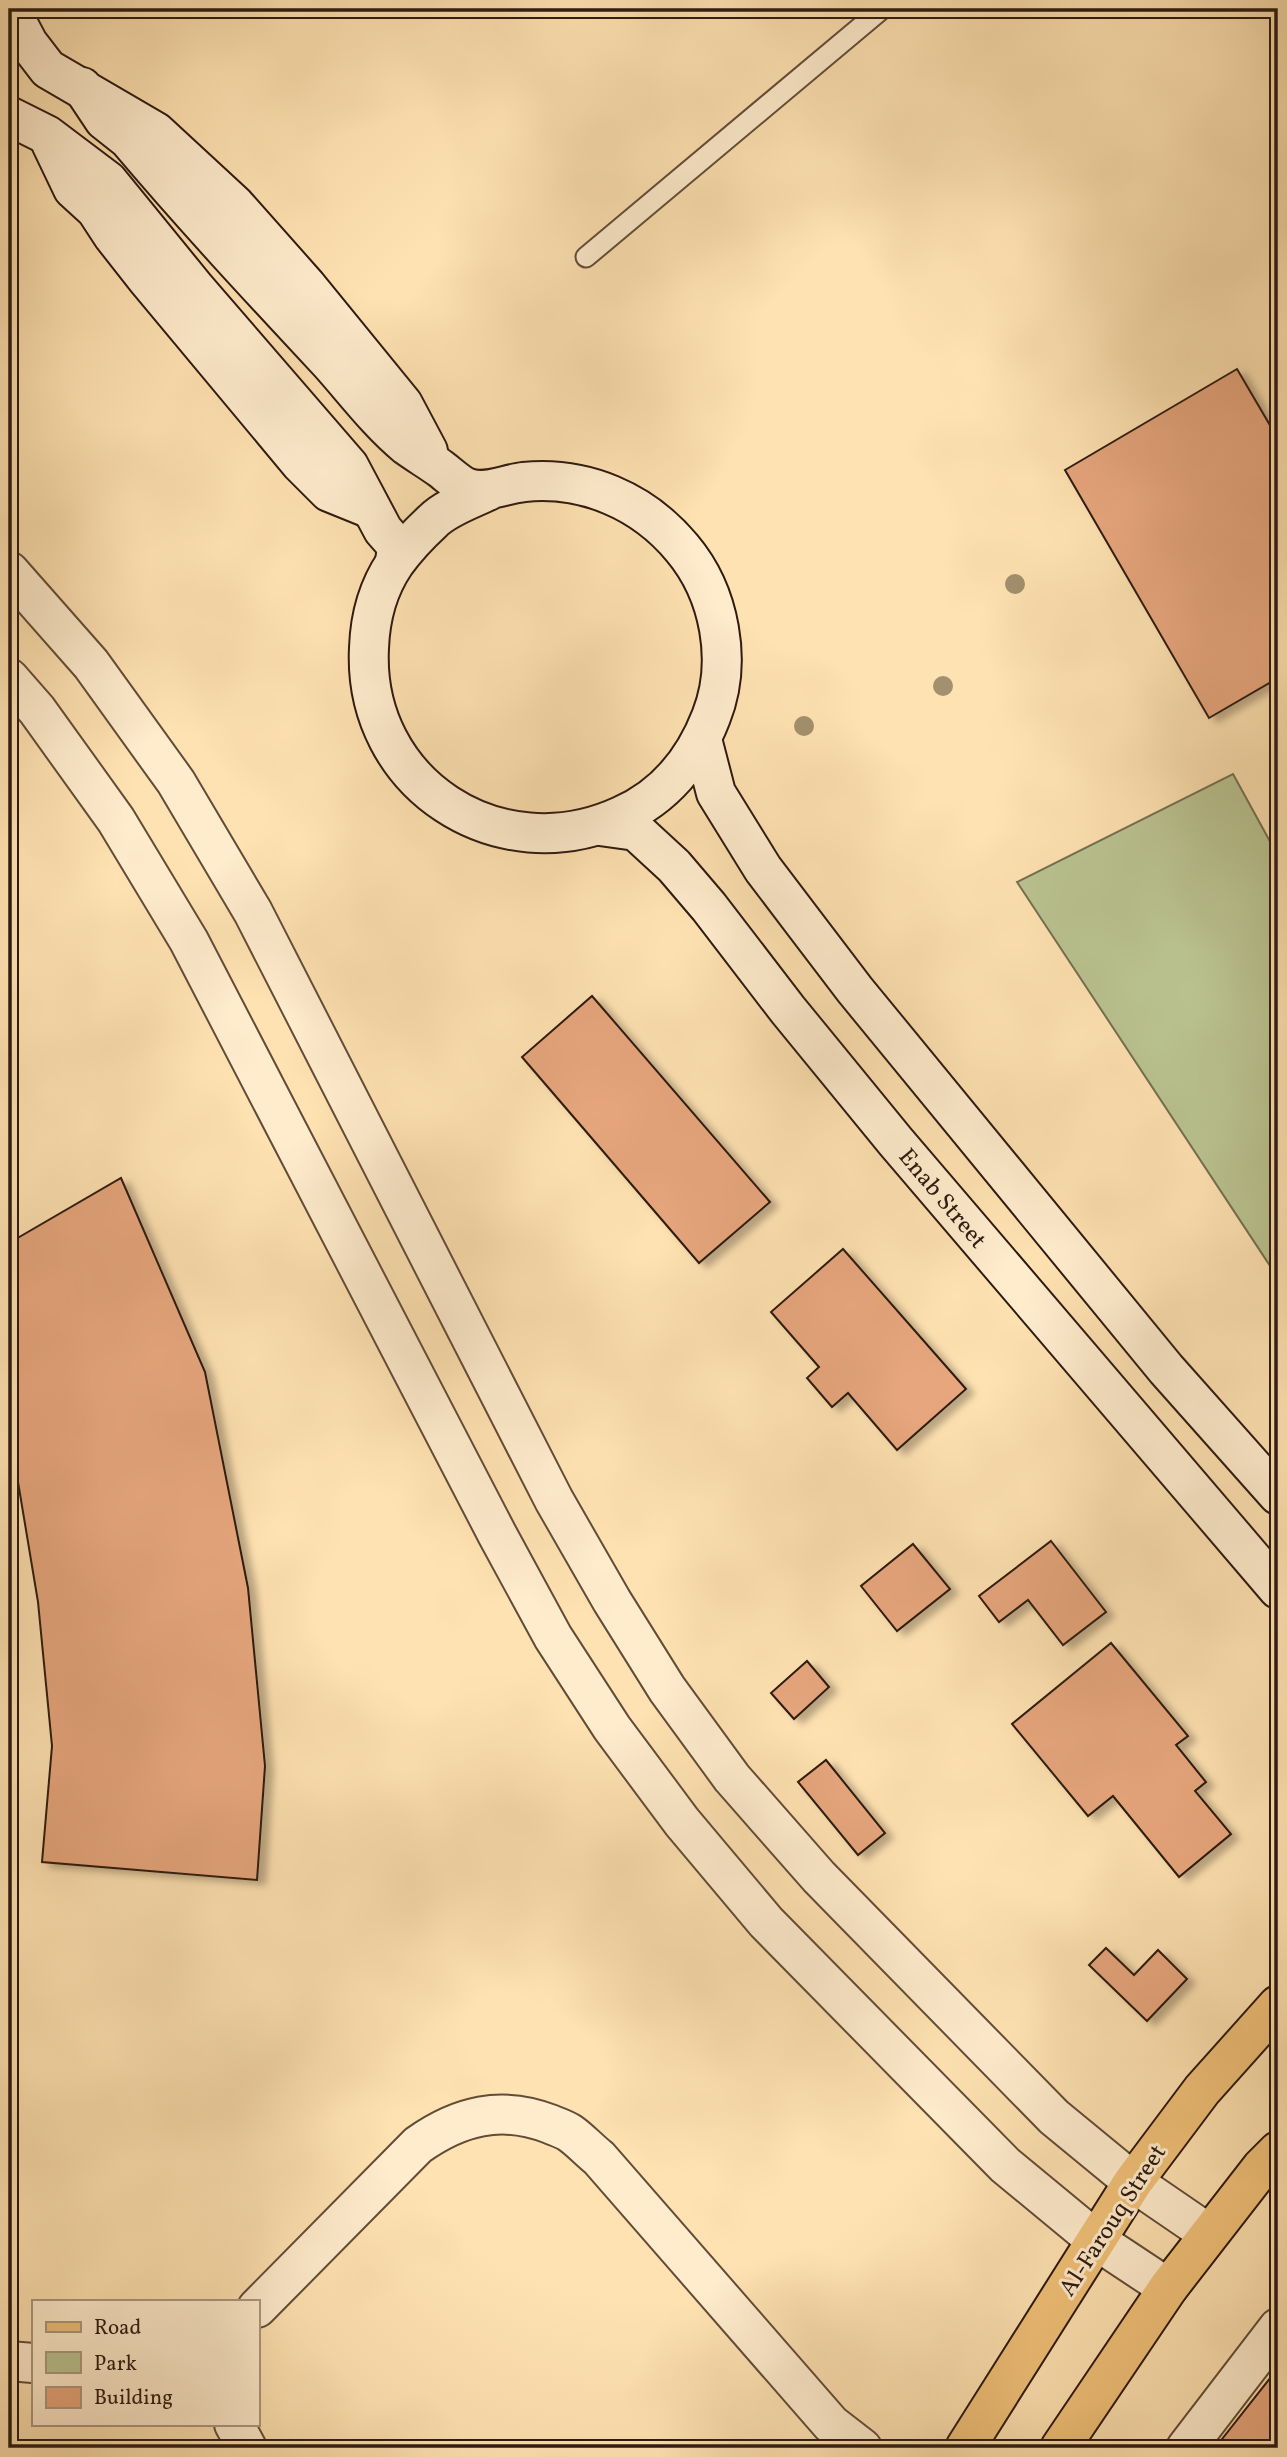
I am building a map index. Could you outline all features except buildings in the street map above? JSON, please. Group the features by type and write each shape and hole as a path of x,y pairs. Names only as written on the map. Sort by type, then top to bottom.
{"main road":[{"name":"Al-Farouq Street","path":"965,2448 1133,2182 1202,2090 1278,2005"},
{"path":"1060,2448 1168,2288 1262,2167 1278,2151"}],"street":[{"path":"10,9 28,43 48,69 82,87 104,120 246,245 271,302 335,368 360,400 407,446 467,487 490,489"},
{"path":"9,116 47,135 108,181 185,300 349,466 383,530 397,546 395,562"},
{"path":"185,300 246,245"},
{"path":"553,481 585,486 615,496 643,512 668,532 689,556 705,584 716,614 721,646 721,678 714,709 702,739 676,777 650,800 600,826 565,834 528,834 493,827 460,813 430,792 405,766 386,735 374,702 368,666 370,630 379,595 395,562 436,517 490,489 521,482 553,481"},
{"path":"9,571 91,664 176,782 253,912 554,1500 667,1689 732,1778 820,1877 1054,2117 1133,2182 1209,2234"},
{"path":"9,678 37,710 116,820 189,941 497,1534 553,1637 612,1728 682,1822 766,1922 1005,2165 1097,2241 1168,2288"},
{"path":"702,739 716,793 763,869 803,923 1166,1369 1278,1495"},
{"name":"Enab Street","path":"600,826 636,831 674,866 896,1142 1278,1590"},
{"path":"259,2306 418,2145 442,2128 472,2118 502,2113 536,2119 568,2131 599,2158 831,2424 862,2448"},
{"path":"1186,2448 1278,2328"},
{"path":"9,2361 32,2363"},
{"path":"234,2426 247,2448"}],"lane":[{"path":"586,257 882,9"}],"green space":[{"path":"1233,774 1278,856 1278,1278 1017,882"}]}
